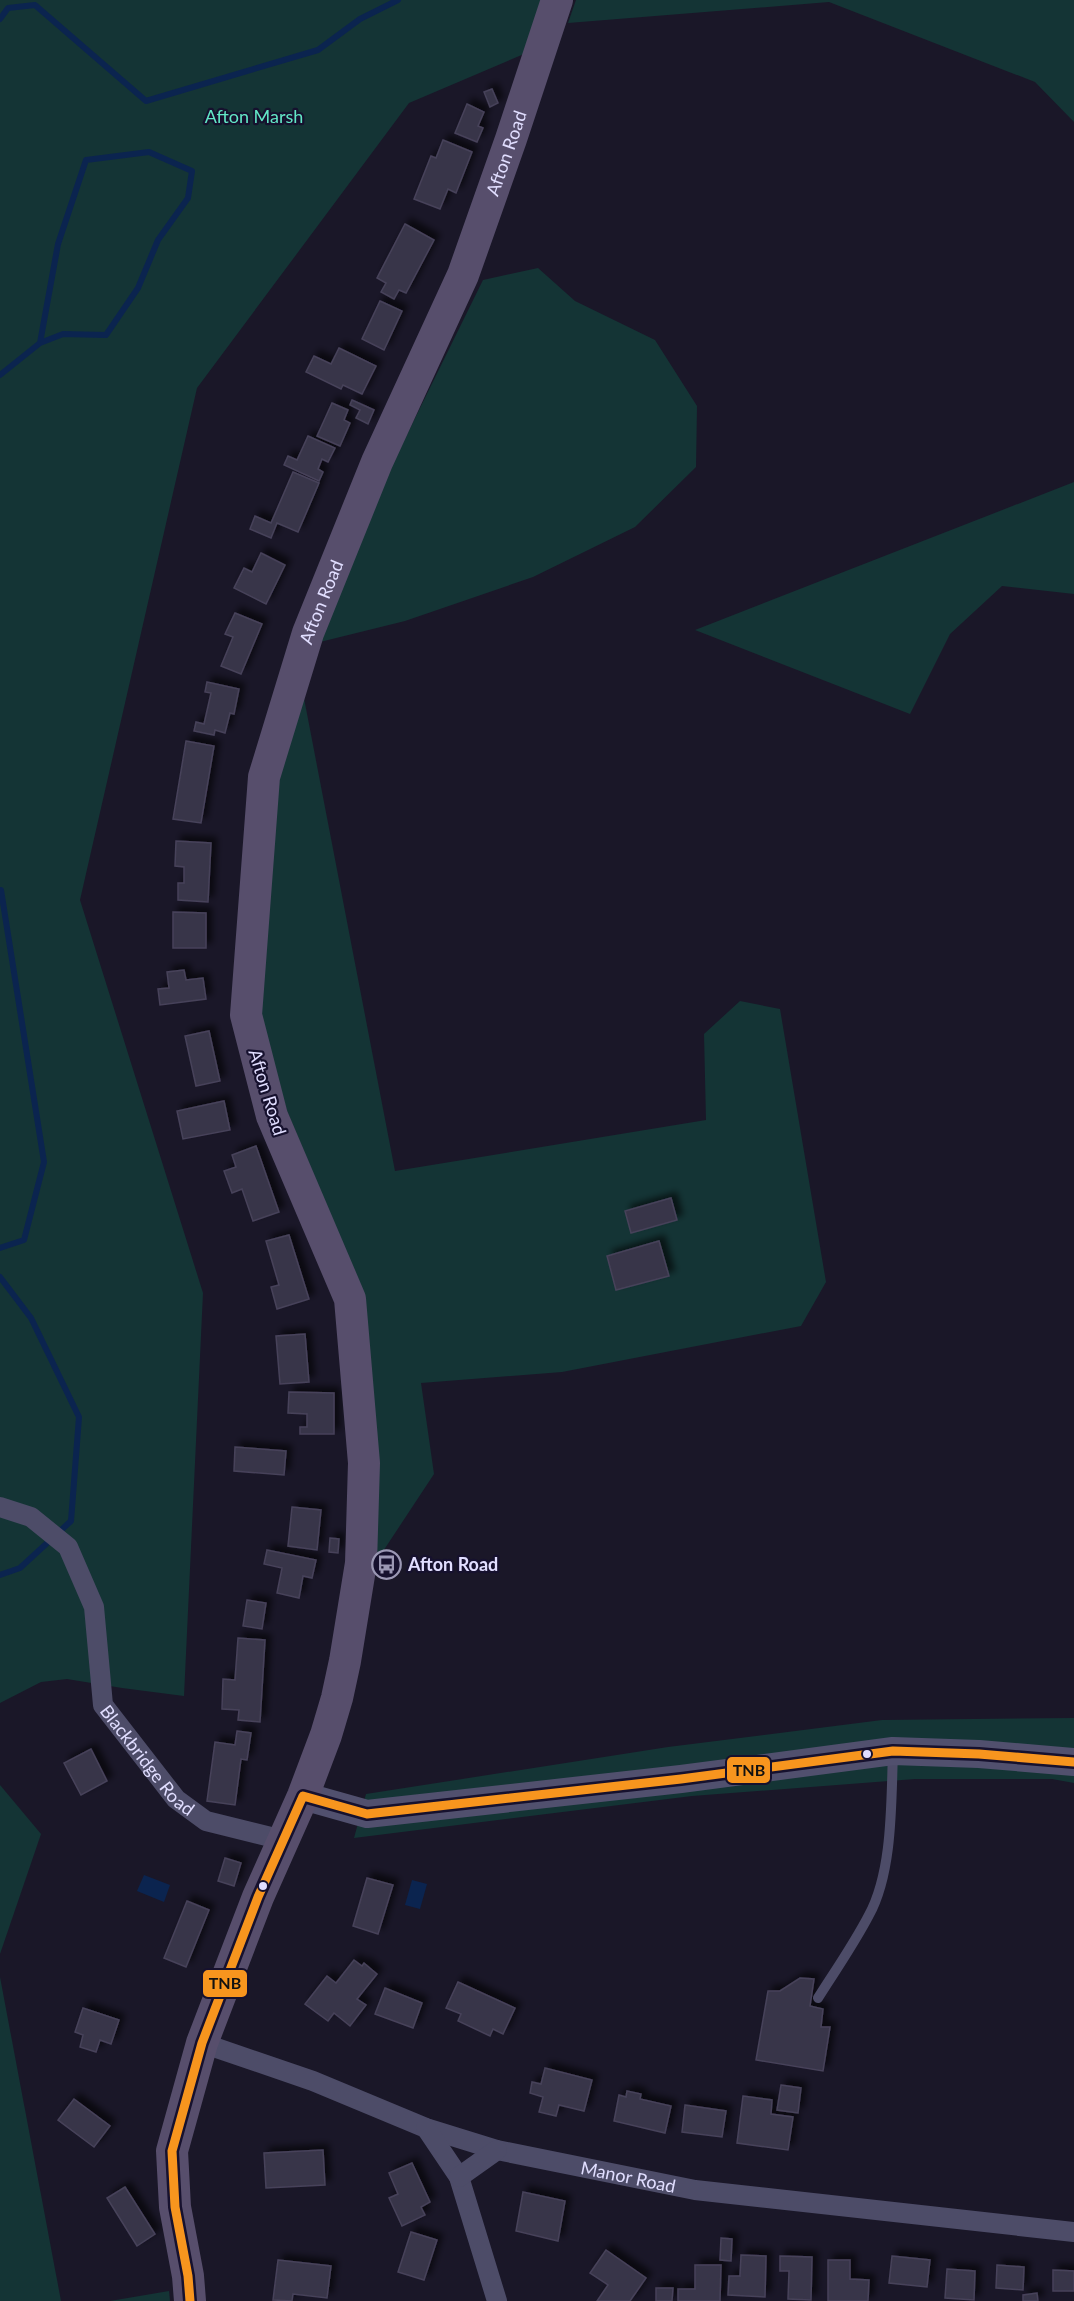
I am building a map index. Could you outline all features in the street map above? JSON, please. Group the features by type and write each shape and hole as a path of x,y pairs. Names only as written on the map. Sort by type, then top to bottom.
{"main road":[{"name":"Afton Road","path":"190,2301 188,2276 175,2207 172,2151 202,2043 258,1897 303,1796 326,1735 345,1661 361,1563 364,1462 350,1299 272,1116 246,1015 264,777 308,633 377,462 463,275 553,12"},
{"path":"303,1796 367,1814 681,1779 892,1751 979,1754 1074,1762"}],"street":[{"name":"Blackbridge Road","path":"0,1507 31,1517 68,1547 94,1607 103,1705 176,1799 206,1821 283,1840"},
{"name":"Manor Road","path":"202,2043 313,2081 426,2128 497,2150 695,2190 1074,2232"},
{"path":"426,2128 459,2177 497,2301"},
{"path":"459,2177 497,2150"}],"lane":[{"path":"818,1998 870,1914 884,1872 891,1824 892,1751"}],"green space":[{"name":"Afton Marsh","path":"0,0 546,0 531,51 409,103 197,388 80,900 203,1293 184,1696 67,1679 41,1682 0,1703"},
{"path":"576,0 1074,0 1074,122 1035,82 829,2 568,23"},
{"path":"538,268 575,301 655,340 697,406 696,467 635,527 533,577 405,621 320,642 388,473 483,280"},
{"path":"1074,482 1074,594 1002,586 950,634 910,714 695,630"},
{"path":"303,693 395,1171 706,1120 704,1034 740,1001 780,1009 826,1282 801,1326 562,1372 421,1383 434,1474 372,1568 364,1295 287,1111 257,1009 273,782"},
{"path":"1074,1718 1074,1783 1052,1779 915,1779 692,1796 354,1838 366,1794 668,1747 882,1720"},
{"path":"0,1785 41,1834 0,1954"},
{"path":"0,1977 61,2301 0,2301"},
{"path":"169,2291 170,2301 110,2301"}],"water":[{"path":"144,1875 170,1885 164,1902 137,1891"},
{"path":"412,1880 427,1884 420,1909 405,1905"}],"building":[{"path":"492,89 498,103 490,107 484,92"},
{"path":"467,104 484,112 478,126 483,128 477,142 455,133"},
{"path":"443,140 472,152 456,193 448,189 440,209 414,199 431,156 436,158"},
{"path":"405,224 434,240 406,293 399,290 394,299 381,292 386,283 377,278"},
{"path":"380,301 402,311 384,350 362,339"},
{"path":"339,348 376,366 362,394 343,385 341,389 306,372 314,356 331,364"},
{"path":"352,400 374,410 368,424 356,418 360,410 350,405"},
{"path":"332,403 348,410 344,420 350,423 340,446 317,436"},
{"path":"308,436 335,448 328,462 322,459 318,469 323,472 319,481 284,465 288,456 297,460"},
{"path":"293,472 319,483 298,532 277,523 271,538 250,529 255,516 271,523"},
{"path":"261,553 285,565 266,604 234,588 244,568 252,572"},
{"path":"235,613 262,624 241,674 221,666 233,637 225,634"},
{"path":"207,682 239,689 234,714 230,713 225,733 215,730 214,735 194,731 196,722 204,724 211,693 205,692"},
{"path":"186,741 214,746 201,823 173,819"},
{"path":"176,841 211,843 208,902 178,900 178,883 184,883 184,867 175,866"},
{"path":"173,912 206,913 206,948 173,948"},
{"path":"184,970 186,980 203,978 206,999 160,1005 158,989 169,988 167,972"},
{"path":"209,1031 220,1081 196,1086 185,1036"},
{"path":"224,1101 230,1130 183,1139 177,1111"},
{"path":"256,1146 279,1212 253,1221 242,1189 232,1193 224,1171 236,1167 232,1155"},
{"path":"671,1198 677,1220 631,1233 625,1211"},
{"path":"289,1235 309,1299 277,1309 271,1287 279,1285 266,1241"},
{"path":"659,1241 669,1276 616,1290 607,1256"},
{"path":"305,1334 309,1382 280,1384 276,1336"},
{"path":"289,1392 334,1393 334,1434 300,1434 300,1427 307,1427 307,1414 288,1413"},
{"path":"235,1447 286,1451 284,1475 234,1471"},
{"path":"292,1507 321,1510 317,1550 288,1546"},
{"path":"330,1538 339,1539 338,1553 329,1552"},
{"path":"267,1550 316,1560 312,1578 303,1576 299,1598 277,1593 282,1568 264,1564"},
{"path":"247,1600 266,1603 262,1629 243,1626"},
{"path":"238,1638 265,1640 260,1722 238,1720 239,1710 222,1709 223,1679 235,1680"},
{"path":"237,1731 251,1733 247,1760 241,1759 235,1805 207,1801 215,1742 235,1745"},
{"path":"91,1749 107,1781 81,1795 64,1763"},
{"path":"225,1858 241,1863 234,1886 218,1881"},
{"path":"367,1878 393,1885 378,1934 353,1926"},
{"path":"187,1901 209,1910 186,1967 164,1958"},
{"path":"354,1960 362,1966 364,1963 377,1974 357,1999 366,2005 350,2026 334,2013 328,2021 305,2004 327,1976 336,1983"},
{"path":"800,1978 814,1979 810,2006 823,2009 821,2027 830,2027 823,2071 756,2060 768,1991 780,1991"},
{"path":"458,1982 515,2008 503,2034 493,2029 490,2036 458,2021 461,2014 446,2008"},
{"path":"385,1988 422,2003 413,2028 375,2014"},
{"path":"83,2008 119,2020 111,2044 100,2040 96,2052 80,2047 83,2035 75,2032"},
{"path":"545,2068 592,2080 584,2111 559,2105 556,2116 539,2112 543,2097 530,2093 532,2082 541,2084"},
{"path":"781,2085 801,2088 798,2113 777,2110"},
{"path":"627,2091 641,2094 640,2099 671,2106 665,2133 614,2121 619,2095 626,2097"},
{"path":"743,2096 772,2100 771,2114 793,2117 788,2150 737,2143"},
{"path":"74,2099 110,2126 94,2147 58,2120"},
{"path":"685,2105 726,2111 722,2137 682,2132"},
{"path":"323,2150 325,2185 266,2188 264,2153"},
{"path":"412,2163 430,2202 421,2207 425,2215 402,2226 389,2198 398,2194 389,2173"},
{"path":"125,2187 155,2234 137,2246 107,2198"},
{"path":"523,2192 565,2201 558,2241 516,2231"},
{"path":"411,2232 437,2240 424,2280 398,2272"},
{"path":"721,2238 732,2239 731,2261 720,2260"},
{"path":"606,2250 646,2278 630,2301 597,2301 608,2285 590,2273"},
{"path":"741,2255 766,2256 765,2297 728,2295 729,2276 740,2276"},
{"path":"780,2256 812,2257 811,2300 788,2299 789,2271 780,2271"},
{"path":"892,2256 930,2260 927,2287 889,2283"},
{"path":"278,2260 331,2266 327,2298 293,2294 292,2301 273,2300"},
{"path":"828,2260 850,2260 850,2279 869,2280 868,2301 828,2301"},
{"path":"695,2265 721,2265 720,2301 678,2301 678,2289 695,2289"},
{"path":"997,2265 1024,2267 1023,2290 996,2288"},
{"path":"947,2269 975,2271 974,2300 945,2298"},
{"path":"1053,2270 1074,2271 1074,2291 1053,2291"},
{"path":"656,2288 673,2288 672,2301 656,2301"},
{"path":"1037,2293 1038,2301 1023,2301 1023,2295"}],"waterway":[{"path":"0,19 8,8 35,5 146,101 318,50 360,19 398,0"},
{"path":"0,375 40,343 63,334 106,335 138,288 158,240 188,198 192,171 149,152 86,160 58,244 40,343"},
{"path":"0,1248 24,1240 44,1162 1,890"},
{"path":"0,1277 31,1318 79,1417 71,1521 20,1568 0,1575"}],"transit line":[{"name":"TNB","path":"190,2301 188,2276 175,2207 172,2151 202,2043 258,1897 303,1796 367,1814 681,1779 893,1751 979,1754 1074,1762"}],"place":[{"name":"Afton Road","path":"387,1564"}]}
